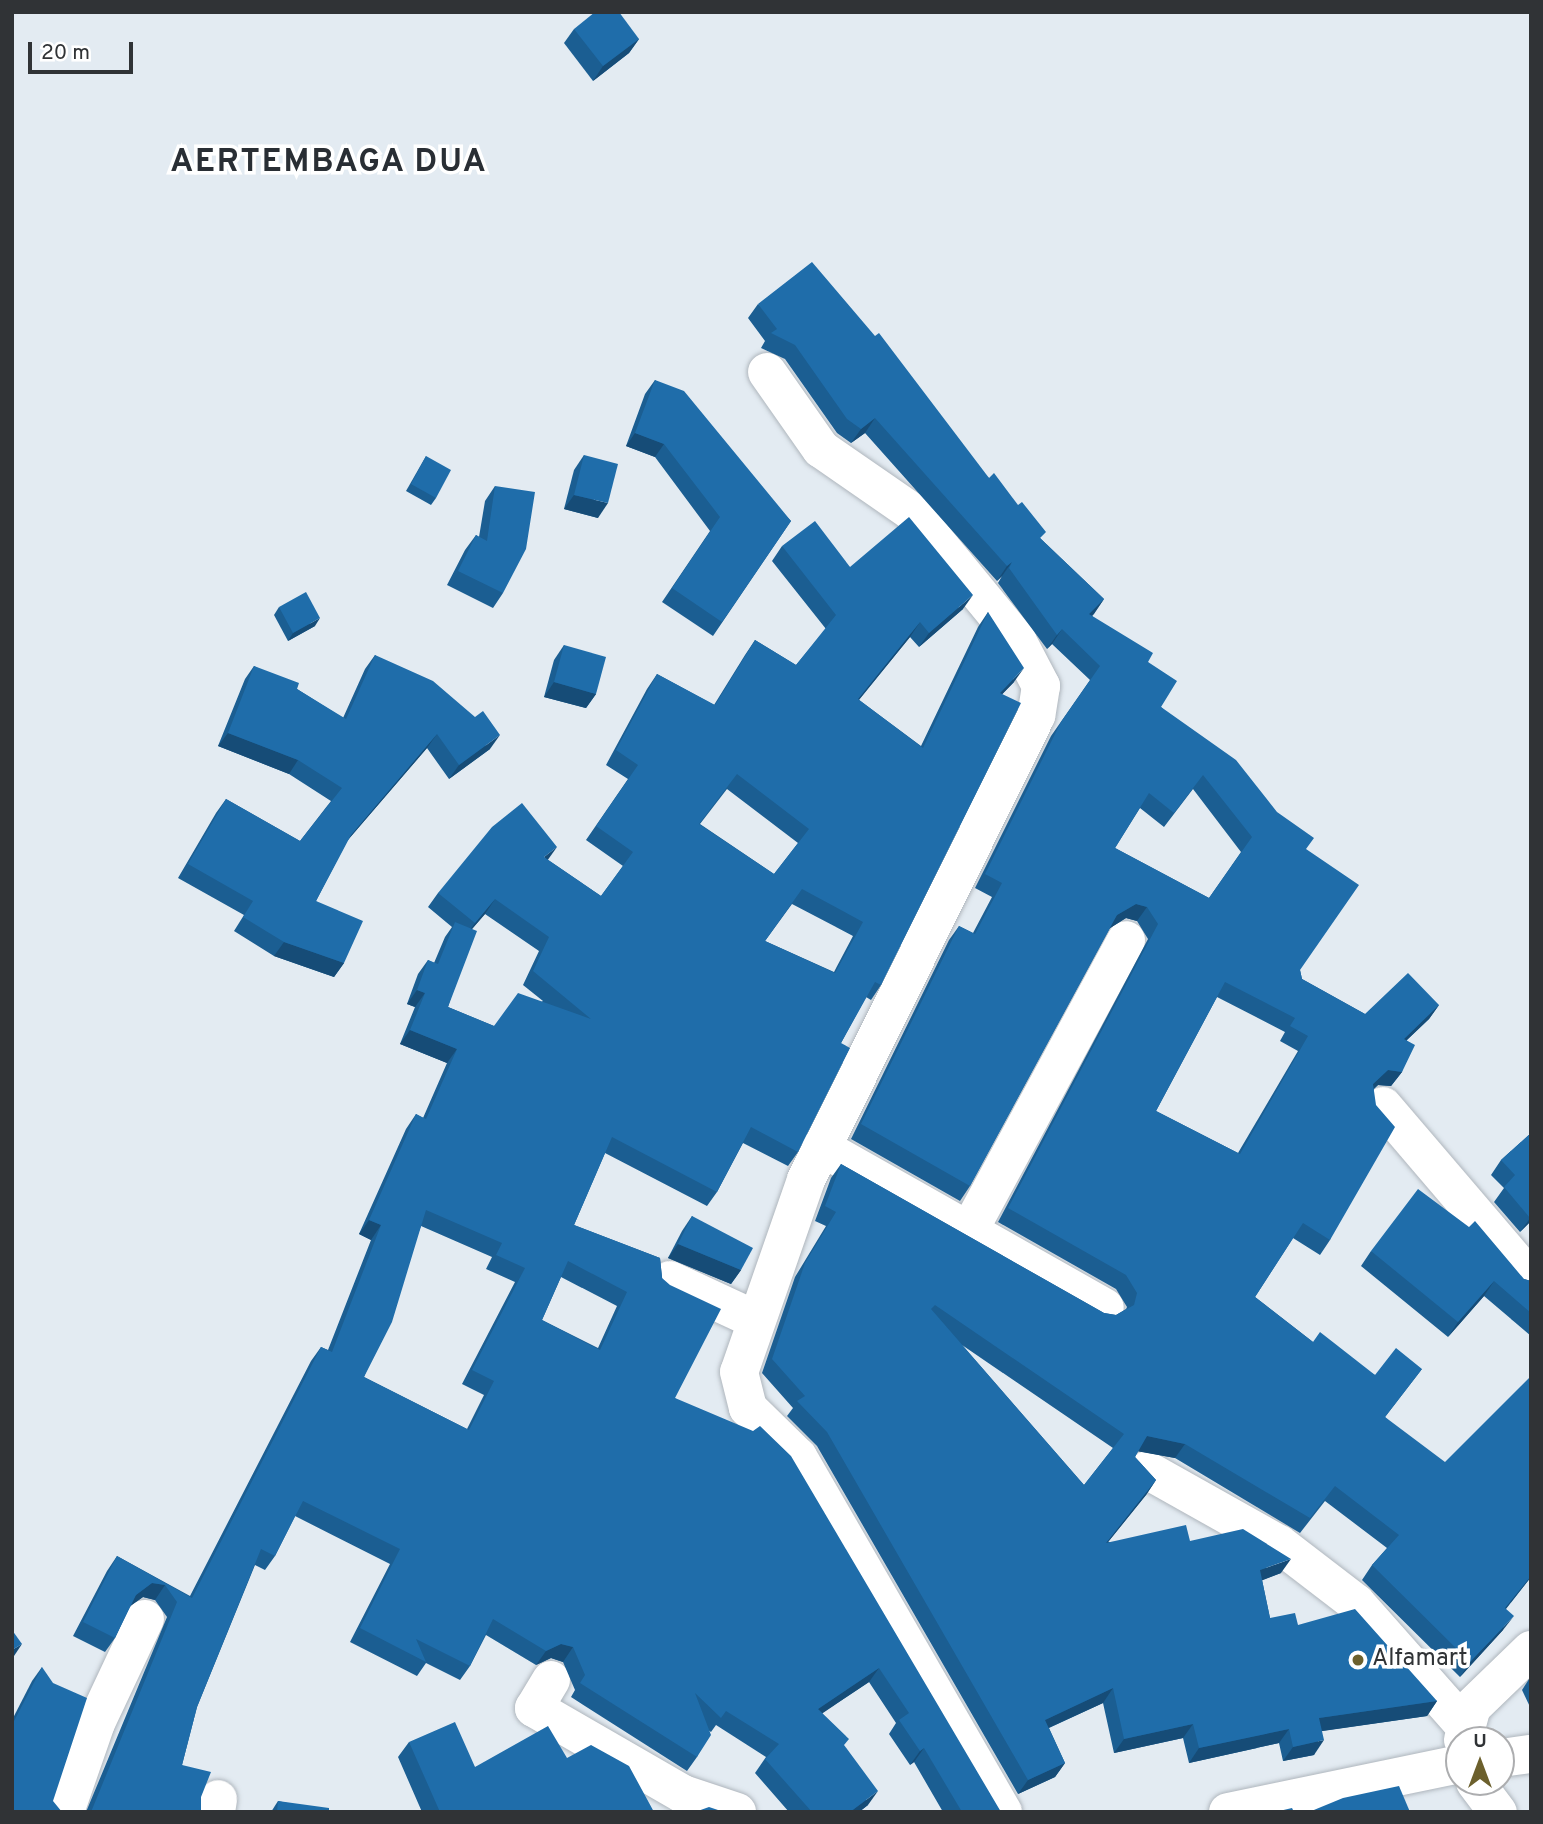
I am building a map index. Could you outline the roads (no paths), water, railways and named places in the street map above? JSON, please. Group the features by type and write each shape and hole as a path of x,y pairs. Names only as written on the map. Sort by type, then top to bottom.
{"street":[{"path":"767,372 821,449 912,512 1017,640 1041,686 1036,716 821,1147 739,1371 748,1408 798,1457 1003,1812"},
{"path":"971,1227 1126,940"},
{"path":"1383,1106 1531,1279"},
{"path":"821,1147 971,1227 1105,1308"},
{"path":"670,1280 756,1320"},
{"path":"1147,1470 1279,1544 1356,1603 1458,1726"},
{"path":"65,1812 96,1723 145,1619"},
{"path":"1466,1726 1472,1707 1531,1650"},
{"path":"551,1680 534,1708 683,1794 737,1812"},
{"path":"1228,1812 1388,1774 1445,1766"},
{"path":"1486,1796 1498,1812"}],"place":[{"name":"Alfamart","path":"1358,1660"}],"district":[{"name":"AERTEMBAGA DUA","path":"329,163"}]}
